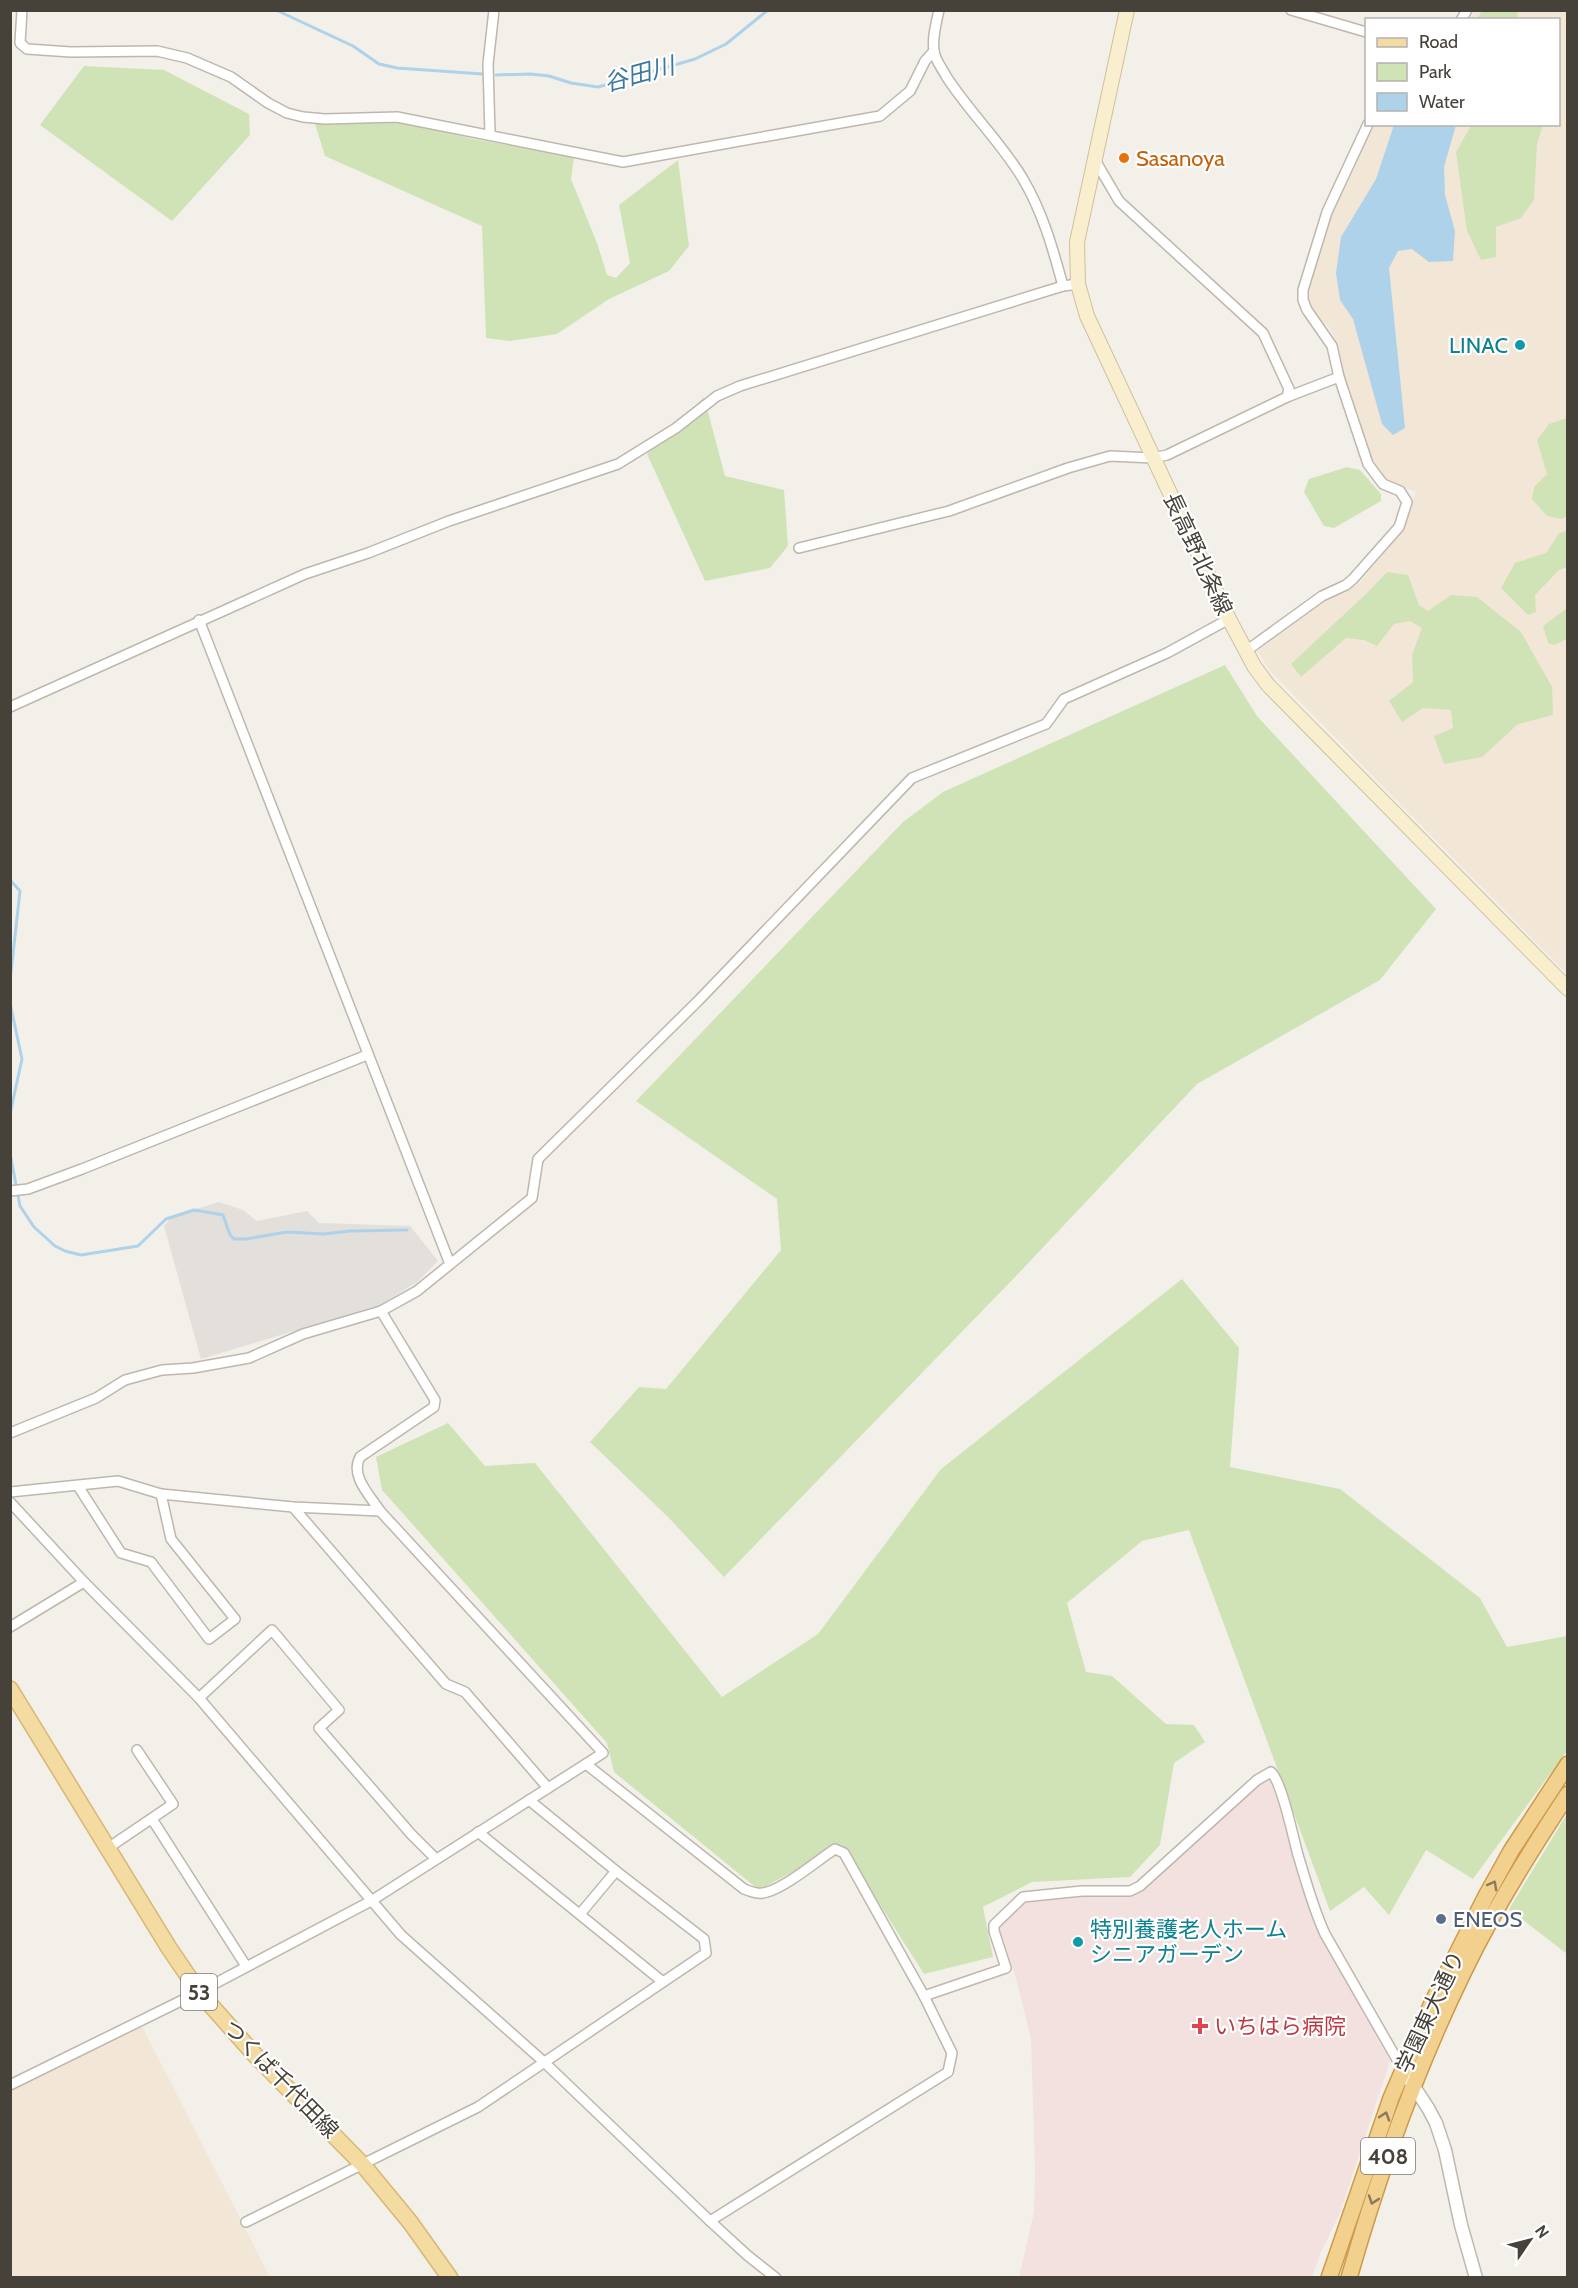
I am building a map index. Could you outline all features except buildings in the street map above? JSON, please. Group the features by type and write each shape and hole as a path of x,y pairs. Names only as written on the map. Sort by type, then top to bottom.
{"highway":[{"name":"学園東大通り","path":"1329,2277 1391,2098 1432,2003 1486,1896 1517,1842 1568,1764"},
{"name":"学園東大通り","path":"1349,2277 1367,2217 1414,2086 1470,1959 1525,1861 1568,1794"}],"main road":[{"name":"長高野北条線","path":"1127,10 1077,242 1070,285 1088,316 1229,619 1254,666 1268,685 1568,989"},
{"name":"つくば千代田線","path":"10,1689 199,1992 255,2055 363,2164 410,2222 450,2277"}],"street":[{"path":"22,10 20,43 27,48 71,52 157,51 187,58 231,76 268,103 303,117 325,119 397,117 623,162 880,116 909,91 925,61 934,51"},
{"path":"490,134 488,64 494,10"},
{"path":"10,707 305,574 368,553 449,521 618,464 676,428 717,396 740,386 1070,285 1047,227 1023,179 1001,147 961,99 937,61 934,51 934,31 939,10"},
{"path":"1291,10 1365,32"},
{"path":"1246,651 1322,596 1346,585 1353,579 1399,527 1406,507 1404,495 1383,484 1368,464 1339,378 1332,346 1307,310 1303,300 1302,290 1327,212 1367,126"},
{"path":"1095,160 1119,201 1263,333 1289,389 1287,397"},
{"path":"799,548 949,511 1068,468 1110,456 1153,458 1167,455 1287,397 1339,378"},
{"path":"10,1433 96,1398 125,1380 162,1370 193,1368 249,1358 303,1335 381,1311 417,1292 531,1198 538,1159 699,1000 912,778 1046,724 1064,699 1167,653 1229,619"},
{"path":"199,620 450,1264"},
{"path":"10,1191 28,1189 82,1169 368,1054"},
{"path":"10,2085 199,1992 371,1901 603,1753 380,1510 358,1477 356,1465 360,1457 434,1407 435,1400 381,1311"},
{"path":"10,1492 118,1481 161,1494 293,1507 380,1510"},
{"path":"78,1486 121,1553 151,1562 209,1639 235,1619 171,1539 161,1494"},
{"path":"10,1502 84,1582 199,1698 401,1935 544,2062 710,2222 776,2277"},
{"path":"293,1507 446,1684 465,1692 548,1788"},
{"path":"10,1627 84,1582"},
{"path":"199,1698 272,1630 339,1710 320,1728 411,1834 436,1859"},
{"path":"108,1848 173,1804 137,1750"},
{"path":"586,1764 744,1889 753,1893 766,1893 778,1887 835,1848 844,1853 924,1996 952,2053 948,2072 710,2222"},
{"path":"924,1996 1006,1968 994,1925 1023,1897 1082,1891 1130,1891 1140,1887 1257,1780 1270,1772 1278,1783 1301,1865 1325,1934 1403,2070 1428,2108 1439,2132 1476,2277"},
{"path":"246,2222 478,2107 706,1953 704,1939 529,1800"},
{"path":"152,1819 246,1966"},
{"path":"478,1832 663,1982"},
{"path":"580,1914 616,1871"}],"shaded area":[{"path":"1475,11 1567,11 1567,974 1270,671 1257,651 1327,599 1346,592 1361,581 1404,529 1416,492 1390,483 1378,473 1349,400 1339,347 1329,327 1317,317 1309,304 1306,291 1332,213 1373,126 1560,126 1560,18 1471,18"},
{"path":"219,1202 243,1210 257,1221 307,1211 319,1223 410,1226 438,1261 417,1282 380,1305 201,1359 164,1226 173,1216"},
{"name":"いちはら病院","path":"1264,1779 1272,1779 1314,1923 1390,2061 1340,2213 1312,2277 1019,2277 1034,2212 1031,2039 1016,1978 998,1928 1025,1903 1102,1895 1123,1896 1141,1892"},
{"path":"142,2026 270,2277 11,2278 11,2091"}],"green space":[{"path":"1482,10 1518,11 1517,18 1478,18"},
{"path":"84,66 164,70 249,114 250,135 172,221 40,125"},
{"path":"402,122 473,139 574,157 571,179 597,243 607,275 616,278 630,263 619,205 678,160 689,246 669,271 609,299 557,334 510,341 486,338 482,226 325,156 315,124"},
{"path":"1471,126 1543,126 1537,144 1534,200 1521,218 1496,227 1496,257 1481,260 1467,231 1456,152"},
{"path":"704,397 725,476 784,490 788,546 770,568 705,581 647,454"},
{"path":"1567,418 1567,516 1562,519 1547,516 1532,499 1534,487 1547,474 1537,440 1549,424"},
{"path":"1347,467 1360,470 1381,494 1381,501 1334,528 1324,526 1304,492 1309,479"},
{"path":"1567,531 1567,567 1559,570 1535,595 1536,612 1528,615 1501,588 1515,563 1546,553 1559,533"},
{"path":"1387,572 1408,575 1419,605 1428,611 1451,595 1477,597 1521,632 1552,687 1553,715 1518,724 1482,757 1444,764 1434,736 1453,728 1451,710 1423,708 1402,722 1389,701 1413,682 1412,655 1422,628 1410,621 1394,624 1377,646 1364,640 1346,638 1301,677 1291,664"},
{"path":"1567,608 1567,639 1554,645 1548,643 1543,626"},
{"path":"1225,665 1257,716 1436,909 1380,980 1197,1084 1017,1275 724,1577 669,1518 590,1442 639,1387 666,1389 781,1250 777,1199 636,1101 903,822 943,792"},
{"path":"1182,1279 1239,1348 1230,1467 1340,1489 1480,1598 1507,1647 1567,1636 1567,1751 1473,1879 1426,1850 1389,1915 1364,1887 1330,1911 1189,1530 1142,1541 1067,1603 1086,1672 1112,1676 1166,1724 1194,1725 1205,1742 1174,1763 1160,1845 1130,1877 1032,1882 983,1907 993,1957 924,1974 842,1845 759,1890 614,1772 607,1743 382,1490 376,1457 448,1423 485,1466 535,1463 722,1697 818,1634 941,1469"},
{"path":"1567,1814 1567,1954 1509,1909"}],"water":[{"path":"1394,126 1456,126 1444,167 1445,195 1455,231 1453,261 1429,262 1412,249 1398,251 1389,268 1405,428 1393,435 1382,424 1353,319 1340,300 1336,273 1341,237 1376,179"}],"waterway":[{"name":"谷田川","path":"276,10 353,46 379,64 397,68 483,74"},
{"name":"谷田川","path":"496,75 549,76 571,83 598,87 695,59 726,44 768,10"},
{"path":"10,880 20,891 10,981"},
{"path":"10,1003 22,1059 10,1114"},
{"path":"10,1153 20,1206 34,1227 55,1246 81,1255 138,1246 166,1219 194,1210 223,1215 230,1235 234,1239 287,1232 324,1234 407,1230"}],"place":[{"name":"Sasanoya","path":"1124,158"},
{"name":"LINAC","path":"1520,345"},
{"name":"ENEOS","path":"1441,1919"},
{"name":"特別養護老人ホーム シニアガーデン","path":"1078,1942"},
{"name":"いちはら病院","path":"1200,2026"}]}
